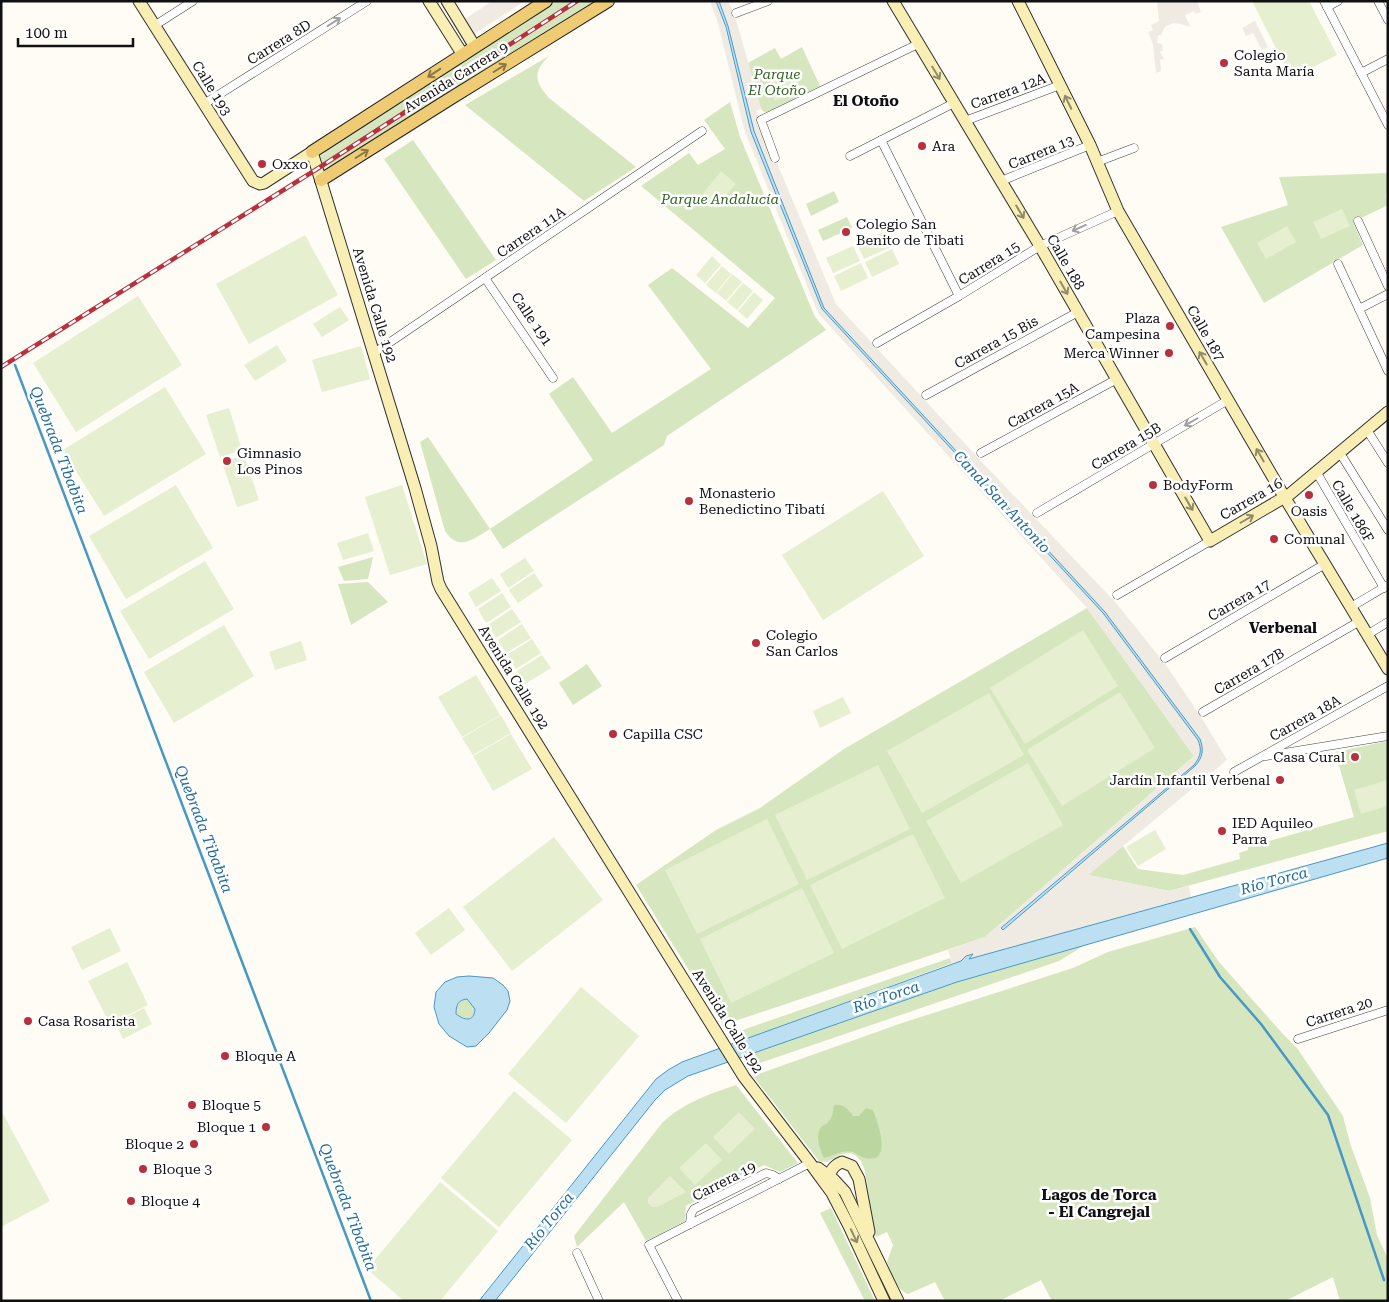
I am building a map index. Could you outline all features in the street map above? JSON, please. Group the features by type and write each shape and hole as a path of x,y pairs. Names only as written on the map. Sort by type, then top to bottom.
{"main road":[{"name":"Calle 193","path":"139,1 250,177 256,183 264,183"},
{"path":"429,1 463,55"},
{"path":"446,1 476,47"},
{"name":"Avenida Carrera 9","path":"264,183 546,1"},
{"name":"Avenida Carrera 9","path":"321,180 608,1"},
{"name":"Calle 188","path":"893,1 1040,246 1210,541"},
{"name":"Calle 187","path":"1018,1 1090,145 1118,211 1285,498 1386,664"},
{"name":"Avenida Calle 192","path":"312,152 418,500 441,589 748,1083 832,1193 884,1301"},
{"name":"Carrera 16","path":"1210,541 1285,498 1388,412"},
{"path":"832,1193 830,1176 833,1167 842,1162 852,1166 860,1179 872,1246"},
{"name":"Avenida Calle 192","path":"810,1163 830,1176 845,1192 898,1301"}],"street":[{"path":"154,26 193,1"},
{"name":"Carrera 8D","path":"204,104 367,1"},
{"path":"736,13 768,1"},
{"path":"1338,1 1325,4 1388,124"},
{"path":"1378,1 1388,20"},
{"path":"775,158 761,120 918,44"},
{"path":"1360,73 1388,59"},
{"name":"Carrera 12A","path":"965,120 1060,85"},
{"name":"Carrera 12A","path":"850,156 954,103"},
{"name":"Carrera 11A","path":"374,353 702,131"},
{"path":"881,140 959,296"},
{"name":"Carrera 13","path":"1001,181 1090,145"},
{"path":"1097,162 1134,148"},
{"name":"Carrera 15","path":"877,343 959,296 1040,246 1118,211"},
{"path":"1358,221 1388,286"},
{"path":"1338,264 1388,371"},
{"name":"Calle 191","path":"485,278 553,378"},
{"path":"1359,309 1388,294"},
{"name":"Carrera 15 Bis","path":"926,395 1078,312"},
{"name":"Carrera 15A","path":"981,453 1117,379"},
{"name":"Carrera 15B","path":"1037,513 1228,400"},
{"path":"1366,430 1388,463"},
{"path":"1340,453 1386,525"},
{"name":"Calle 186F","path":"1317,473 1386,587"},
{"name":"Carrera 16","path":"1117,595 1210,541"},
{"name":"Carrera 17","path":"1165,658 1325,564"},
{"path":"1351,607 1386,587"},
{"name":"Carrera 17B","path":"1203,712 1360,621"},
{"path":"1367,635 1388,622"},
{"name":"Carrera 18A","path":"1234,772 1388,686"},
{"path":"1262,756 1388,736"},
{"name":"Carrera 20","path":"1298,1039 1388,1010"},
{"name":"Carrera 19","path":"678,1301 649,1246 810,1163"},
{"name":"Carrera 19","path":"690,1224 690,1214 694,1210 766,1173 779,1179"},
{"path":"577,1253 599,1301"}],"green space":[{"path":"556,1 596,1 330,167 329,164 324,167 320,156 325,153 324,151"},
{"path":"1252,1 1309,1 1337,55 1291,78"},
{"name":"Parque El Otoño","path":"802,47 820,86 770,112 763,111 748,63 775,48 781,59"},
{"path":"549,56 538,72 537,77 540,87 549,98 636,167 584,201 465,105"},
{"path":"792,70 801,88 775,101 766,84"},
{"name":"Parque Andalucía","path":"730,102 740,137 815,317 826,330 667,436 664,445 503,549 490,529 593,460 549,394 573,377 612,433 711,369 648,285 672,268 748,328 775,298 641,186 689,153 698,165 725,149 704,120"},
{"path":"413,140 496,260 466,279 384,159"},
{"name":"Parque Andalucía","path":"721,171 736,184 716,208 701,196"},
{"path":"1388,173 1388,193 1386,194 1388,205 1353,222 1363,245 1264,303 1221,227 1288,205 1279,177"},
{"path":"834,191 839,202 811,216 806,204"},
{"path":"1342,209 1350,226 1321,239 1313,222"},
{"path":"847,217 852,228 823,241 818,230"},
{"path":"1287,226 1296,242 1266,259 1257,243"},
{"path":"884,232 891,247 864,259 857,244"},
{"path":"305,235 338,295 249,344 216,284"},
{"path":"853,246 860,261 833,273 826,258"},
{"path":"892,249 899,264 872,277 865,262"},
{"path":"712,256 721,265 705,283 696,275"},
{"path":"861,263 868,278 841,291 834,276"},
{"path":"722,266 731,274 716,293 706,285"},
{"path":"732,274 742,282 726,301 717,293"},
{"path":"743,283 753,291 737,310 727,302"},
{"path":"754,292 763,300 747,319 738,311"},
{"path":"138,296 182,365 76,432 33,363"},
{"path":"340,307 349,320 322,337 313,324"},
{"path":"277,345 287,361 255,381 244,365"},
{"path":"361,346 370,379 322,392 312,360"},
{"path":"165,387 206,454 104,516 63,450"},
{"path":"229,408 242,450 220,457 206,415"},
{"path":"428,437 490,529 466,542 456,541 445,531 420,442"},
{"path":"244,455 259,500 237,507 222,462"},
{"path":"176,485 213,548 126,599 89,536"},
{"path":"402,485 427,564 390,575 365,497"},
{"path":"883,491 924,556 823,620 782,555"},
{"path":"368,533 374,551 343,560 337,543"},
{"path":"373,557 368,579 344,581 338,567"},
{"path":"525,558 534,571 508,588 500,574"},
{"path":"205,561 234,609 149,659 120,611"},
{"path":"534,573 543,586 518,603 509,590"},
{"path":"492,578 501,591 476,607 468,593"},
{"path":"368,582 388,602 351,625 338,584"},
{"path":"502,593 511,607 486,623 478,609"},
{"path":"1087,608 1194,756 985,937 723,1025 636,885 716,830 760,808 844,749"},
{"path":"512,609 521,622 496,638 488,625"},
{"path":"522,624 531,638 506,653 498,640"},
{"path":"224,625 254,676 174,723 144,672"},
{"path":"1083,630 1118,686 1025,744 990,688"},
{"path":"532,639 541,653 516,669 507,655"},
{"path":"301,641 307,660 275,670 269,652"},
{"path":"542,655 551,668 525,684 517,671"},
{"path":"587,664 602,686 573,705 559,683"},
{"path":"476,675 500,715 462,737 438,697"},
{"path":"1120,692 1155,748 1062,806 1027,750"},
{"path":"989,693 1024,755 922,813 887,751"},
{"path":"843,697 851,713 820,728 813,711"},
{"path":"501,715 511,733 473,755 462,738"},
{"path":"511,734 532,769 493,791 473,756"},
{"path":"1388,741 1388,831 1169,891 1088,875 1123,846 1138,869 1183,875 1240,859 1239,853 1248,850 1248,847 1354,817 1335,752"},
{"path":"1028,763 1063,825 961,883 926,821"},
{"path":"878,765 910,829 807,880 775,815"},
{"path":"1388,780 1388,806 1361,814 1354,790"},
{"path":"767,819 799,884 697,934 665,870"},
{"path":"1155,830 1166,849 1138,866 1126,847"},
{"path":"913,834 945,898 842,949 810,885"},
{"path":"554,837 603,900 512,971 463,907"},
{"path":"802,888 834,953 731,1003 700,939"},
{"path":"449,908 465,930 431,955 415,933"},
{"path":"1195,927 1219,962 1297,1048 1343,1116 1350,1143 1370,1198 1377,1235 1388,1259 1388,1301 1340,1301 1333,1277 1285,1301 1052,1301 1041,1280 999,1301 945,1301 935,1282 908,1294 900,1289 887,1262 893,1245 887,1232 876,1237 872,1223 865,1171 861,1161 850,1153 842,1154 827,1162 819,1161 753,1076 902,1023 1073,968 1108,952"},
{"path":"110,928 121,951 82,970 71,947"},
{"path":"1085,945 1059,961 751,1066 747,1055 957,982"},
{"path":"950,958 952,963 740,1041 737,1032"},
{"path":"127,962 148,1005 110,1024 88,981"},
{"path":"581,987 639,1036 566,1123 508,1074"},
{"path":"467,999 475,1008 473,1016 468,1019 456,1014 458,1004"},
{"path":"144,1008 152,1024 123,1039 115,1023"},
{"path":"736,1085 798,1163 780,1172 764,1165 686,1206 685,1221 646,1241 624,1202 577,1247 574,1236 662,1123 688,1105"},
{"path":"514,1091 572,1140 499,1227 441,1178"},
{"path":"834,1105 840,1105 853,1116 859,1116 866,1108 873,1110 882,1141 880,1154 876,1158 864,1158 850,1151 824,1158 818,1134 822,1126 830,1119"},
{"path":"1,1110 50,1201 1,1227"},
{"path":"739,1112 755,1129 729,1154 713,1137"},
{"path":"706,1143 722,1160 695,1185 679,1168"},
{"path":"670,1176 686,1192 657,1207 652,1207 648,1203 648,1198"},
{"path":"440,1182 498,1231 440,1301 404,1301 367,1269"},
{"path":"831,1208 875,1301 865,1301 820,1213"}],"shaded area":[{"path":"492,1 525,1 474,34 465,19"},
{"path":"710,1 716,1 723,19 751,132 822,309 1103,613 1198,740 1201,747 1200,754 1194,765 1001,928 1003,930 1195,766 1202,754 1200,739 1105,612 824,308 754,131 728,26 719,1 728,1 736,19 761,109 756,111 760,124 775,164 777,163 836,304 1116,603 1166,665 1227,760 1088,875 1169,891 1189,886 1191,897 968,959 971,954 961,961 952,963 948,950 985,937 1194,756 1087,608 818,313 744,129 718,23"},
{"path":"1157,1 1197,1 1201,12 1195,14 1194,11 1185,15 1190,27 1173,23 1165,27 1161,35 1158,35 1157,43 1162,44 1163,50 1160,52 1164,59 1160,60 1161,71 1156,73 1153,44 1148,32 1153,30 1151,25 1159,21"},
{"path":"1255,21 1268,47 1262,50 1253,33 1246,36 1242,28"}],"water":[{"name":"Canal San Antonio","path":"716,1 719,1 728,26 754,131 824,308 1105,612 1200,739 1201,756 1195,766 1003,930 1001,928 1194,765 1200,753 1198,740 1103,613 822,309 751,132 726,27"},
{"name":"Río Torca","path":"1388,843 1388,858 957,982 688,1076 665,1090 655,1100 495,1301 479,1301 656,1079 682,1062 961,961 966,956 973,954 969,959"},
{"path":"457,977 493,978 508,991 510,1001 507,1010 476,1046 467,1047 449,1036 439,1024 434,1007 436,992 445,982","holes":["467,999 475,1009 473,1017 468,1019 456,1014 458,1004"]}],"waterway":[{"name":"Quebrada Tibabita","path":"15,365 371,1301"},
{"path":"1190,929 1220,977 1261,1024 1328,1115 1384,1280"}],"railway":[{"path":"1,367 317,169 577,1"}],"place":[{"name":"Colegio Santa María","path":"1224,63"},
{"name":"Ara","path":"922,146"},
{"name":"Oxxo","path":"262,164"},
{"name":"Colegio San Benito de Tibati","path":"846,232"},
{"name":"Plaza Campesina","path":"1170,326"},
{"name":"Merca Winner","path":"1169,353"},
{"name":"Gimnasio Los Pinos","path":"227,461"},
{"name":"BodyForm","path":"1153,485"},
{"name":"Oasis","path":"1309,495"},
{"name":"Monasterio Benedictino Tibatí","path":"689,501"},
{"name":"Comunal","path":"1274,539"},
{"name":"Colegio San Carlos","path":"756,643"},
{"name":"Capilla CSC","path":"613,734"},
{"name":"Casa Cural","path":"1355,757"},
{"name":"Jardín Infantil Verbenal","path":"1280,780"},
{"name":"IED Aquileo Parra","path":"1222,831"},
{"name":"Casa Rosarista","path":"28,1021"},
{"name":"Bloque A","path":"225,1056"},
{"name":"Bloque 5","path":"192,1105"},
{"name":"Bloque 1","path":"266,1127"},
{"name":"Bloque 2","path":"194,1144"},
{"name":"Bloque 3","path":"143,1169"},
{"name":"Bloque 4","path":"131,1201"}],"district":[{"name":"El Otoño","path":"866,101"},
{"name":"Verbenal","path":"1283,628"},
{"name":"Lagos de Torca - El Cangrejal","path":"1099,1204"}]}
